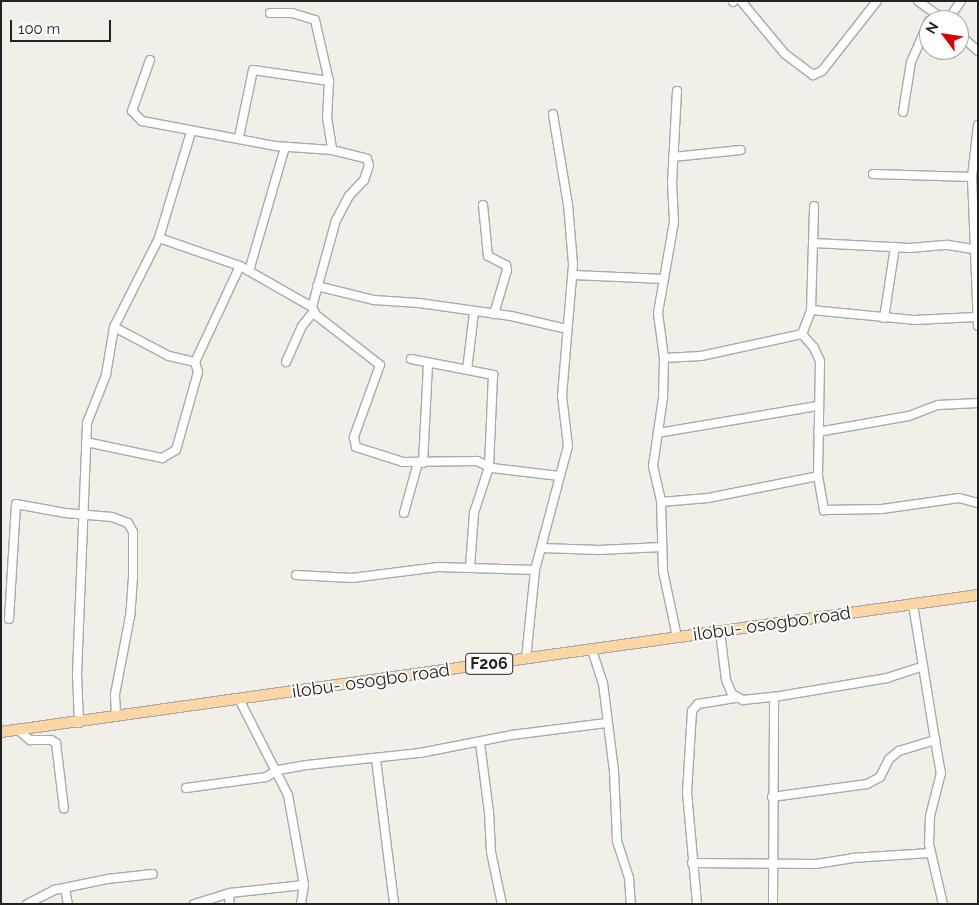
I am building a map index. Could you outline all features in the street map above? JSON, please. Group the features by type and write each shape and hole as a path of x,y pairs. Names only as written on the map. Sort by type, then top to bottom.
{"main road":[{"name":"ilobu- osogbo road","path":"1,732 79,723 116,716 978,595"}],"street":[{"path":"736,2 785,54 804,71 813,75 822,71 877,1"},
{"path":"270,13 292,13 316,20 329,81 327,117 332,150"},
{"path":"903,112 911,62 919,44"},
{"path":"150,60 133,103 133,114 142,121 191,132 239,137 286,147 332,150 368,159 369,165 364,180 349,196 336,220 317,286 313,309 302,326 286,362"},
{"path":"239,137 253,70 329,81"},
{"path":"677,91 672,157 674,222 658,313 664,358 658,433 653,466 661,502 666,595 677,637"},
{"path":"526,659 535,570 568,446 562,396 567,329 574,275 568,205 553,114"},
{"path":"812,310 884,318 977,322 976,248 972,177 978,125"},
{"path":"79,723 77,674 85,516 87,423 106,376 114,328 159,238 191,132"},
{"path":"249,271 286,147"},
{"path":"672,157 741,150"},
{"path":"873,174 972,177"},
{"path":"483,205 488,256 506,265 507,270 494,314"},
{"path":"802,334 812,310 814,206"},
{"path":"159,238 240,266 249,271 313,309 380,365 354,445 380,455 420,463 470,460 482,462 489,467 560,476"},
{"path":"814,243 976,248"},
{"path":"884,318 895,247"},
{"path":"86,442 162,458 176,450 198,372 195,362 240,266"},
{"path":"574,275 663,279"},
{"path":"317,286 374,300 420,302 494,314 567,329"},
{"path":"467,370 474,312"},
{"path":"114,328 168,356 195,362"},
{"path":"664,358 701,356 802,334"},
{"path":"802,334 814,348 820,362 818,476 823,508 828,512 913,506 959,498 978,503"},
{"path":"411,359 428,364 493,375 489,467 474,513 470,568"},
{"path":"404,513 420,463 428,364"},
{"path":"818,432 909,416 938,405 978,403"},
{"path":"658,433 818,406"},
{"path":"661,502 708,498 818,476"},
{"path":"9,619 16,504 85,516 93,514 120,519 133,532 130,616 117,681 116,716"},
{"path":"85,506 93,514"},
{"path":"542,548 599,550 662,547"},
{"path":"296,575 352,578 413,568 535,570"},
{"path":"913,604 941,773 930,816 930,853 943,904"},
{"path":"720,631 726,680 737,698"},
{"path":"592,650 603,683 606,724 614,771 618,841 629,878 631,904"},
{"path":"696,904 688,793 692,710 698,704 737,698 774,697 906,674 923,666"},
{"path":"773,904 772,797 774,697"},
{"path":"239,699 278,770 294,822 304,885 301,904"},
{"path":"186,788 266,777 278,770 376,759 480,743 512,735 606,724"},
{"path":"18,730 30,740 51,740 56,743 64,808"},
{"path":"772,797 867,784 880,777 894,754 935,740"},
{"path":"480,743 490,812 491,852 502,904"},
{"path":"376,759 394,904"},
{"path":"692,863 816,864 852,858 930,853"},
{"path":"27,904 54,890 107,879 153,874"},
{"path":"194,904 230,893 304,885"},
{"path":"65,889 68,904"},
{"path":"229,904 230,893"}]}
